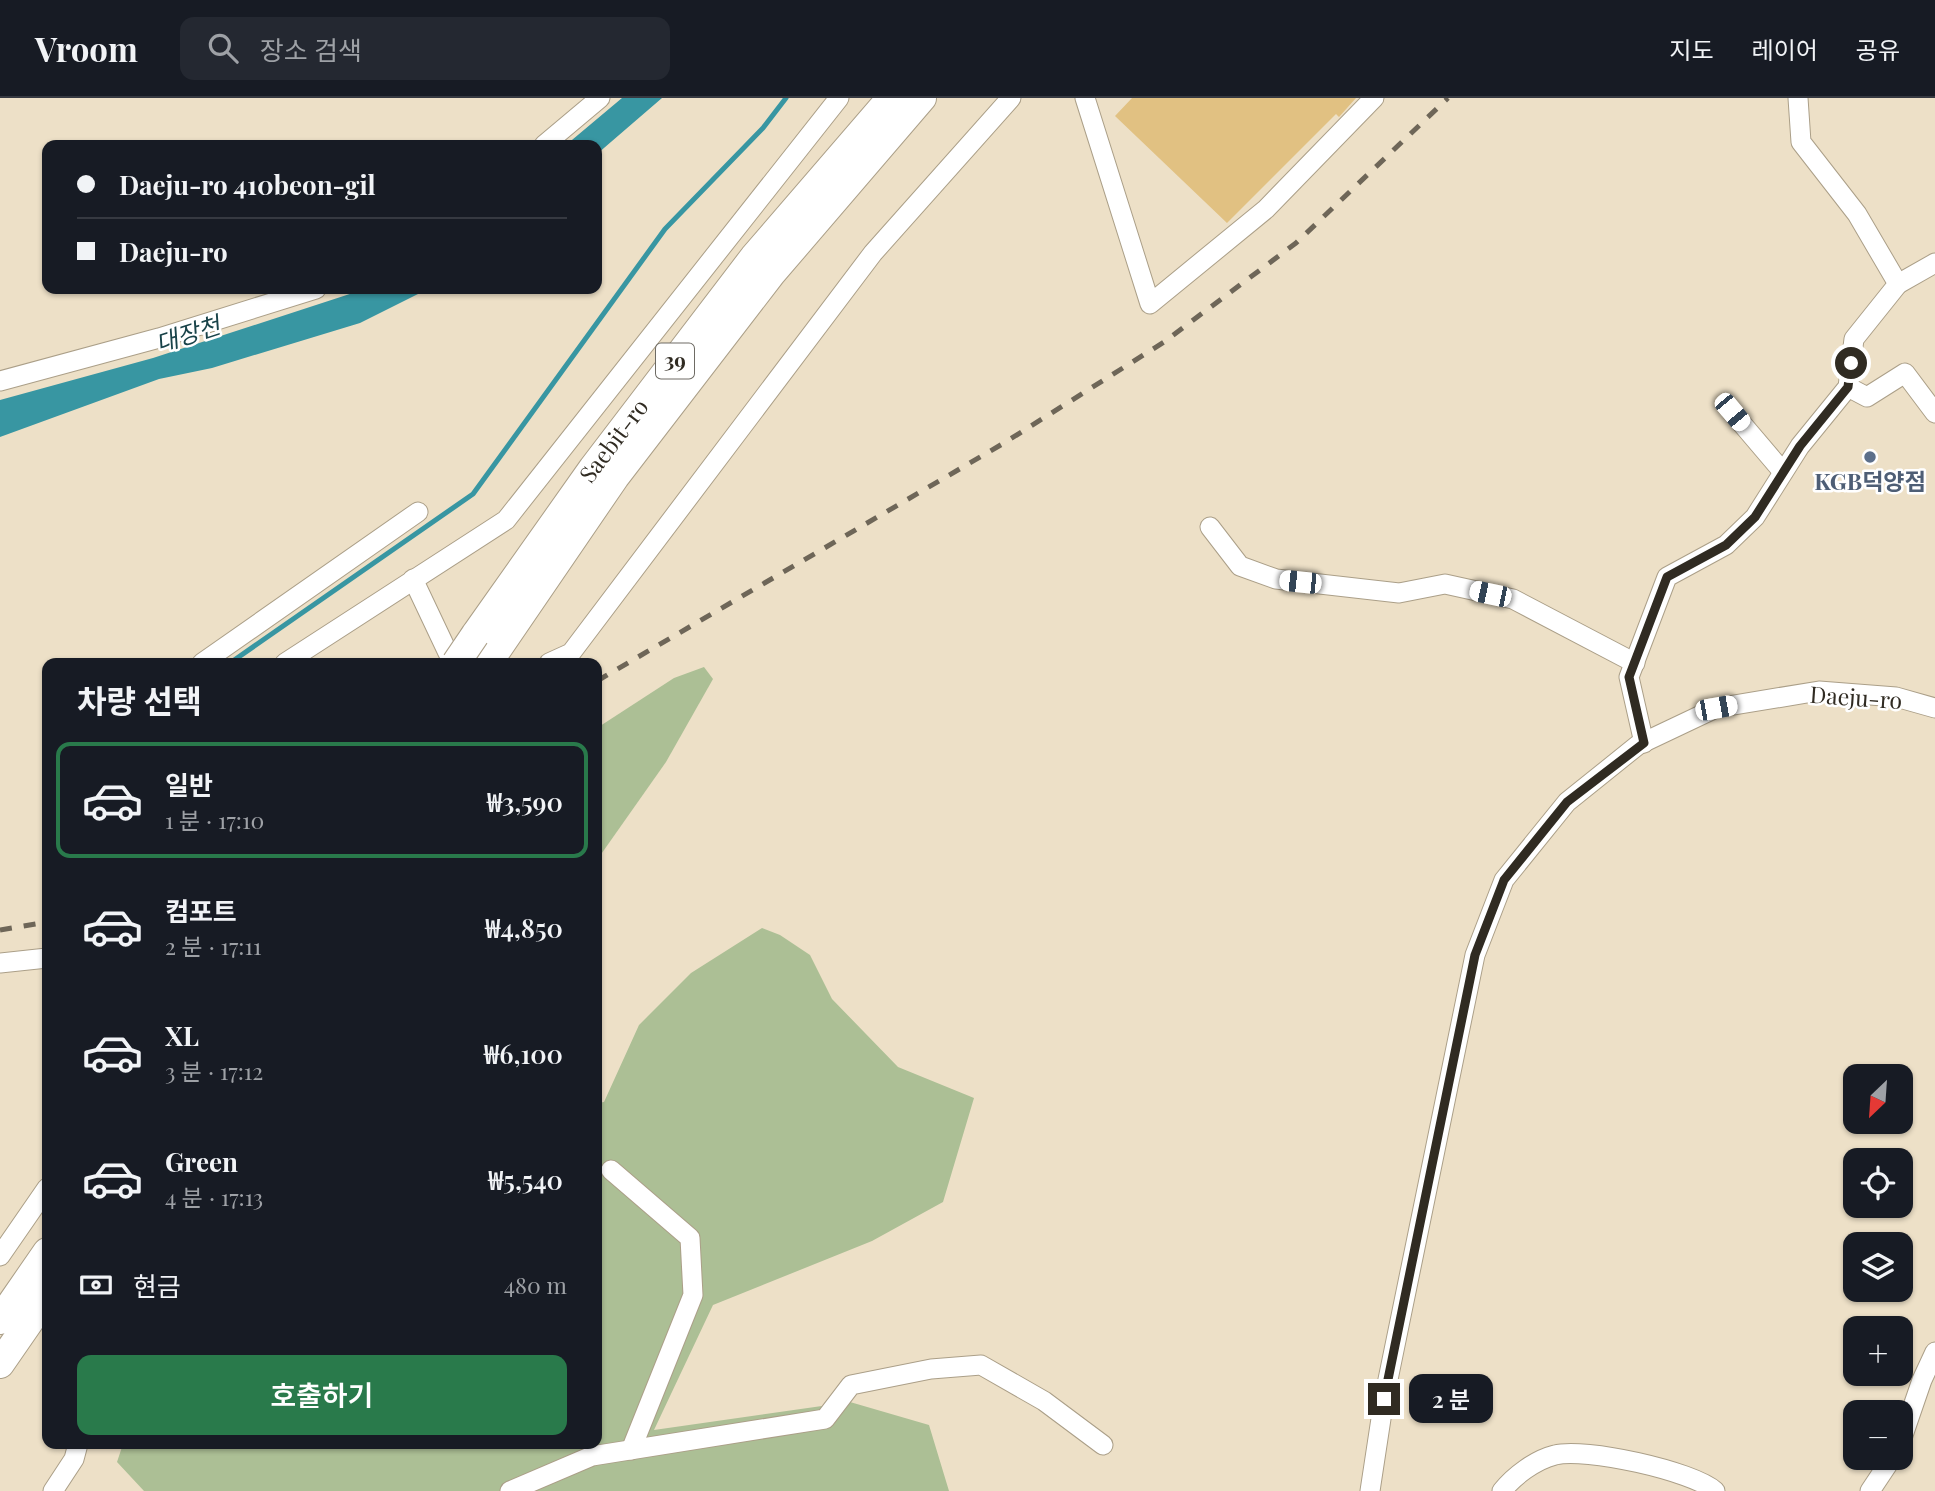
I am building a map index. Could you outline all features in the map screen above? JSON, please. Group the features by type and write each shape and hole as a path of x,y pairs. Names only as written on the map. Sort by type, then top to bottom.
{"highway":[{"name":"Saebit-ro","path":"459,658 593,468 754,257 891,98"},
{"name":"Saebit-ro","path":"491,658 615,477 771,274 922,98"},
{"path":"0,1320 42,1259"},
{"path":"0,1364 42,1303"}],"street":[{"path":"550,140 600,98"},
{"path":"293,658 506,520 839,98"},
{"path":"560,658 571,653 873,253 1011,98"},
{"path":"1085,98 1150,304 1266,209 1374,98"},
{"path":"1798,98 1801,142 1857,214 1898,284"},
{"path":"1644,743 1629,677 1667,577 1726,545 1755,517 1800,446 1848,387 1854,339 1898,284 1935,263"},
{"path":"0,381 159,338 300,294"},
{"path":"1848,387 1867,397 1905,373 1935,413"},
{"path":"1732,412 1783,472"},
{"path":"209,658 418,512"},
{"path":"1210,527 1240,566 1276,579 1399,593 1445,584 1513,599 1635,663"},
{"path":"413,579 448,653 456,658"},
{"name":"Daeju-ro","path":"1370,1491 1384,1399 1475,955 1504,880 1567,802 1644,743 1716,708 1819,691 1896,697 1935,708"},
{"path":"0,963 42,959"},
{"path":"611,1170 690,1238 692,1295 631,1450"},
{"path":"0,1256 42,1195"},
{"path":"1913,1406 1935,1352"},
{"path":"510,1491 592,1457 825,1419 851,1385 931,1369 981,1365 1044,1401 1103,1445"},
{"path":"53,1491 74,1460 77,1449"},
{"path":"1502,1491 1514,1477 1555,1455 1607,1457 1678,1472 1715,1491"},
{"path":"1870,1491 1885,1470"}],"green space":[{"path":"704,667 713,679 666,762 602,853 602,725 674,678"},
{"path":"762,928 780,935 810,955 832,999 898,1067 974,1098 943,1202 872,1241 713,1305 654,1430 850,1402 929,1425 949,1491 144,1491 117,1462 121,1449 602,1449 602,1102 639,1025 691,973"}],"water":[{"path":"622,98 662,98 602,150 602,140 572,140"},
{"path":"350,294 418,294 360,323 212,368 159,379 0,437 0,400 153,358"}],"building":[{"path":"1132,98 1356,98 1339,117 1336,114 1227,223 1115,116"}],"waterway":[{"path":"237,658 473,494 665,229 763,128 786,98"}],"railway":[{"path":"602,678 1004,443 1164,342 1296,243 1448,98"},
{"path":"0,930 42,923"}],"place":[{"name":"KGB덕양점","path":"1870,457"}],"route":[{"path":"1384,1399 1475,955 1504,880 1567,802 1644,743 1629,677 1667,577 1726,545 1755,517 1800,446 1848,387 1851,363"}],"water label":[{"name":"대장천","path":"188,335"}]}
